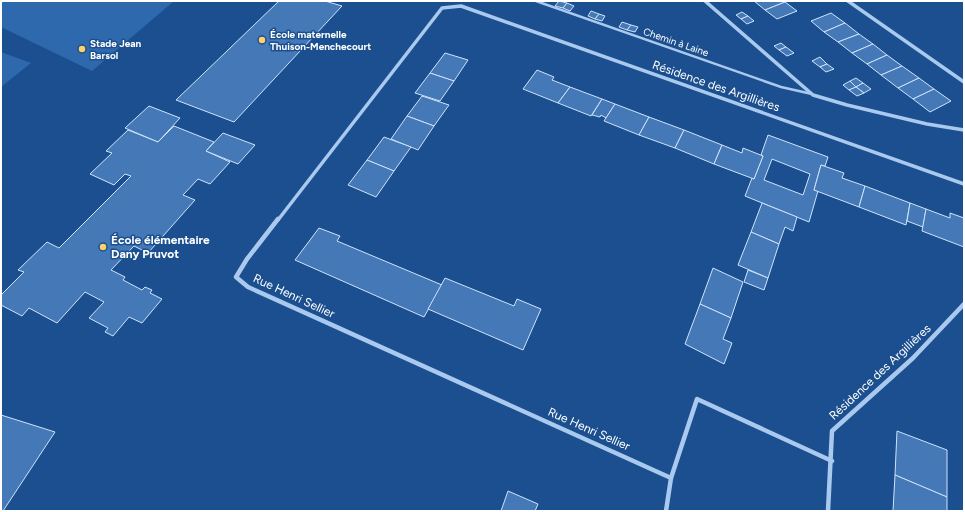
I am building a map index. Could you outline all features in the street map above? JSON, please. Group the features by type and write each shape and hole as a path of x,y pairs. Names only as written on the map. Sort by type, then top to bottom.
{"street":[{"path":"705,1 813,95 919,122 964,130"},
{"path":"848,1 964,82"},
{"name":"Résidence des Argillières","path":"461,6 964,184"},
{"name":"Rue Henri Sellier","path":"461,6 442,8 246,259 236,277 248,287 671,478"},
{"name":"Résidence des Argillières","path":"828,511 832,461 832,431 912,358 964,304"},
{"path":"666,511 671,478 697,399 832,461"}],"lane":[{"name":"Chemin à Laine","path":"536,1 781,87 813,95"}],"shaded area":[{"name":"Stade Jean Barsol","path":"1,1 174,1 92,71 1,27"},
{"path":"1,52 31,63 1,87"}],"building":[{"path":"279,1 325,1 342,6 234,122 176,100"},
{"path":"559,1 567,3 563,8 555,6"},
{"path":"754,1 784,1 785,2 765,10"},
{"path":"785,2 797,11 777,19 765,10"},
{"path":"567,3 574,6 570,11 563,8"},
{"path":"591,11 599,14 595,19 588,16"},
{"path":"742,12 748,16 741,19 736,15"},
{"path":"831,13 845,23 824,32 811,21"},
{"path":"599,14 605,16 602,21 595,19"},
{"path":"748,16 754,21 747,24 741,19"},
{"path":"622,22 631,25 627,30 619,27"},
{"path":"845,23 859,34 838,42 824,32"},
{"path":"631,25 638,27 635,32 627,30"},
{"path":"859,34 873,44 852,53 838,42"},
{"path":"781,43 786,47 779,50 774,46"},
{"path":"873,44 887,55 867,64 852,53"},
{"path":"786,47 794,53 787,56 779,50"},
{"path":"445,53 468,60 454,81 430,73"},
{"path":"887,55 902,66 881,75 867,64"},
{"path":"820,57 827,64 820,67 812,61"},
{"path":"827,64 834,69 826,72 820,67"},
{"path":"902,66 919,78 898,88 881,75"},
{"path":"537,70 554,77 552,80 570,87 558,103 523,89"},
{"path":"430,73 454,81 440,101 415,93"},
{"path":"856,78 863,83 856,87 850,81"},
{"path":"919,78 934,89 913,99 898,88"},
{"path":"850,81 856,87 849,90 843,85"},
{"path":"863,83 871,89 864,93 856,87"},
{"path":"570,87 602,99 591,116 558,103"},
{"path":"856,87 864,93 857,96 849,90"},
{"path":"934,89 951,101 930,112 913,99"},
{"path":"422,96 449,105 434,126 407,116"},
{"path":"602,99 615,104 606,118 601,115 600,117 592,115"},
{"path":"615,104 649,117 639,135 604,121"},
{"path":"149,106 180,118 158,142 125,128"},
{"path":"407,116 434,126 418,150 391,139"},
{"path":"649,117 684,130 675,148 639,135"},
{"path":"174,126 214,142 206,151 230,162 210,184 198,179 183,195 195,200 148,253 134,246 111,270 125,277 123,280 142,290 145,287 152,290 150,293 162,299 142,323 129,317 113,336 105,332 108,328 89,318 104,302 85,292 57,323 29,308 22,316 1,305 1,295 24,272 18,270 47,242 59,248 131,176 125,174 114,185 90,174 112,153 106,151 128,130 158,142"},
{"path":"684,130 722,145 714,164 675,148"},
{"path":"223,133 255,145 238,164 206,151"},
{"path":"768,135 828,157 825,166 821,165 814,190 818,191 809,222 745,196 752,178 754,179 763,156 761,155","holes":["772,159 810,174 803,195 764,180"]},
{"path":"384,137 411,147 394,171 367,160"},
{"path":"722,145 742,153 743,148 763,156 754,179 714,164"},
{"path":"367,160 394,171 376,197 348,185"},
{"path":"821,165 844,173 842,178 865,186 859,207 814,190"},
{"path":"865,186 910,203 906,225 859,207"},
{"path":"762,203 797,217 793,231 785,227 779,244 751,232"},
{"path":"910,203 926,209 923,227 907,221"},
{"path":"926,209 950,218 950,213 964,218 964,247 922,231"},
{"path":"319,228 340,236 337,241 442,285 424,317 295,260"},
{"path":"751,232 779,244 768,278 738,265"},
{"path":"713,268 743,282 731,318 700,304"},
{"path":"748,270 768,278 764,290 744,282"},
{"path":"445,278 514,306 517,299 541,309 523,350 428,309"},
{"path":"700,304 731,318 723,339 732,343 724,364 685,344"},
{"path":"1,415 55,432 3,511 1,511"},
{"path":"897,431 947,450 947,497 895,475"},
{"path":"895,475 947,497 947,511 893,511"},
{"path":"508,491 538,504 535,511 501,511"}],"place":[{"name":"École maternelle Thuison-Menchecourt","path":"262,40"},
{"name":"Stade Jean Barsol","path":"82,49"},
{"name":"École élémentaire Dany Pruvot","path":"103,247"}]}
